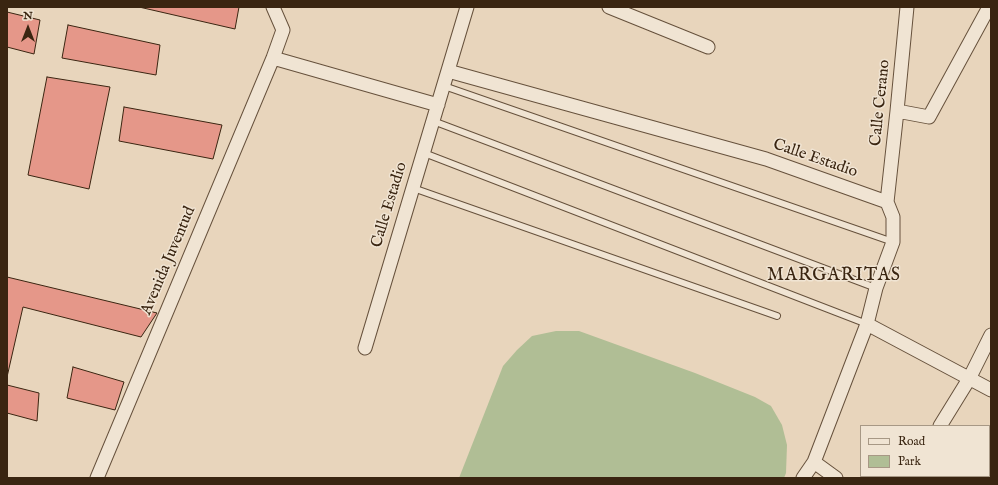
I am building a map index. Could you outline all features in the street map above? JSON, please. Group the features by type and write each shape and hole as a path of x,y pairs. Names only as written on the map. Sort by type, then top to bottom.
{"street":[{"name":"Avenida Juventud","path":"97,478 273,58 283,30 273,7"},
{"name":"Calle Estadio","path":"365,348 467,7"},
{"path":"608,7 708,47"},
{"name":"Calle Cerano","path":"886,202 907,7"},
{"path":"897,111 929,117 989,7"},
{"path":"273,58 438,105"},
{"name":"Calle Estadio","path":"448,71 766,159 886,202"},
{"path":"803,478 814,462 867,324 876,288 893,242 893,217 886,202"},
{"path":"867,324 991,390"},
{"path":"941,425 969,378 991,335"},
{"path":"814,462 836,478"}],"lane":[{"path":"444,86 893,242"},
{"path":"433,121 876,288"},
{"path":"424,153 867,324"},
{"path":"413,188 777,316"}],"green space":[{"path":"556,331 579,331 695,373 755,397 771,406 782,425 787,445 786,473 784,478 459,478 503,366 532,336"}],"building":[{"path":"139,7 239,7 235,29"},
{"path":"7,12 40,20 34,54 7,47"},
{"path":"68,25 160,45 156,75 62,58"},
{"path":"47,77 110,87 89,189 28,175"},
{"path":"124,107 222,125 213,159 119,141"},
{"path":"7,277 157,313 141,337 23,307 7,377"},
{"path":"73,367 124,382 115,410 67,398"},
{"path":"7,385 39,393 37,421 7,413"}],"district":[{"name":"MARGARITAS","path":"834,276"}]}
